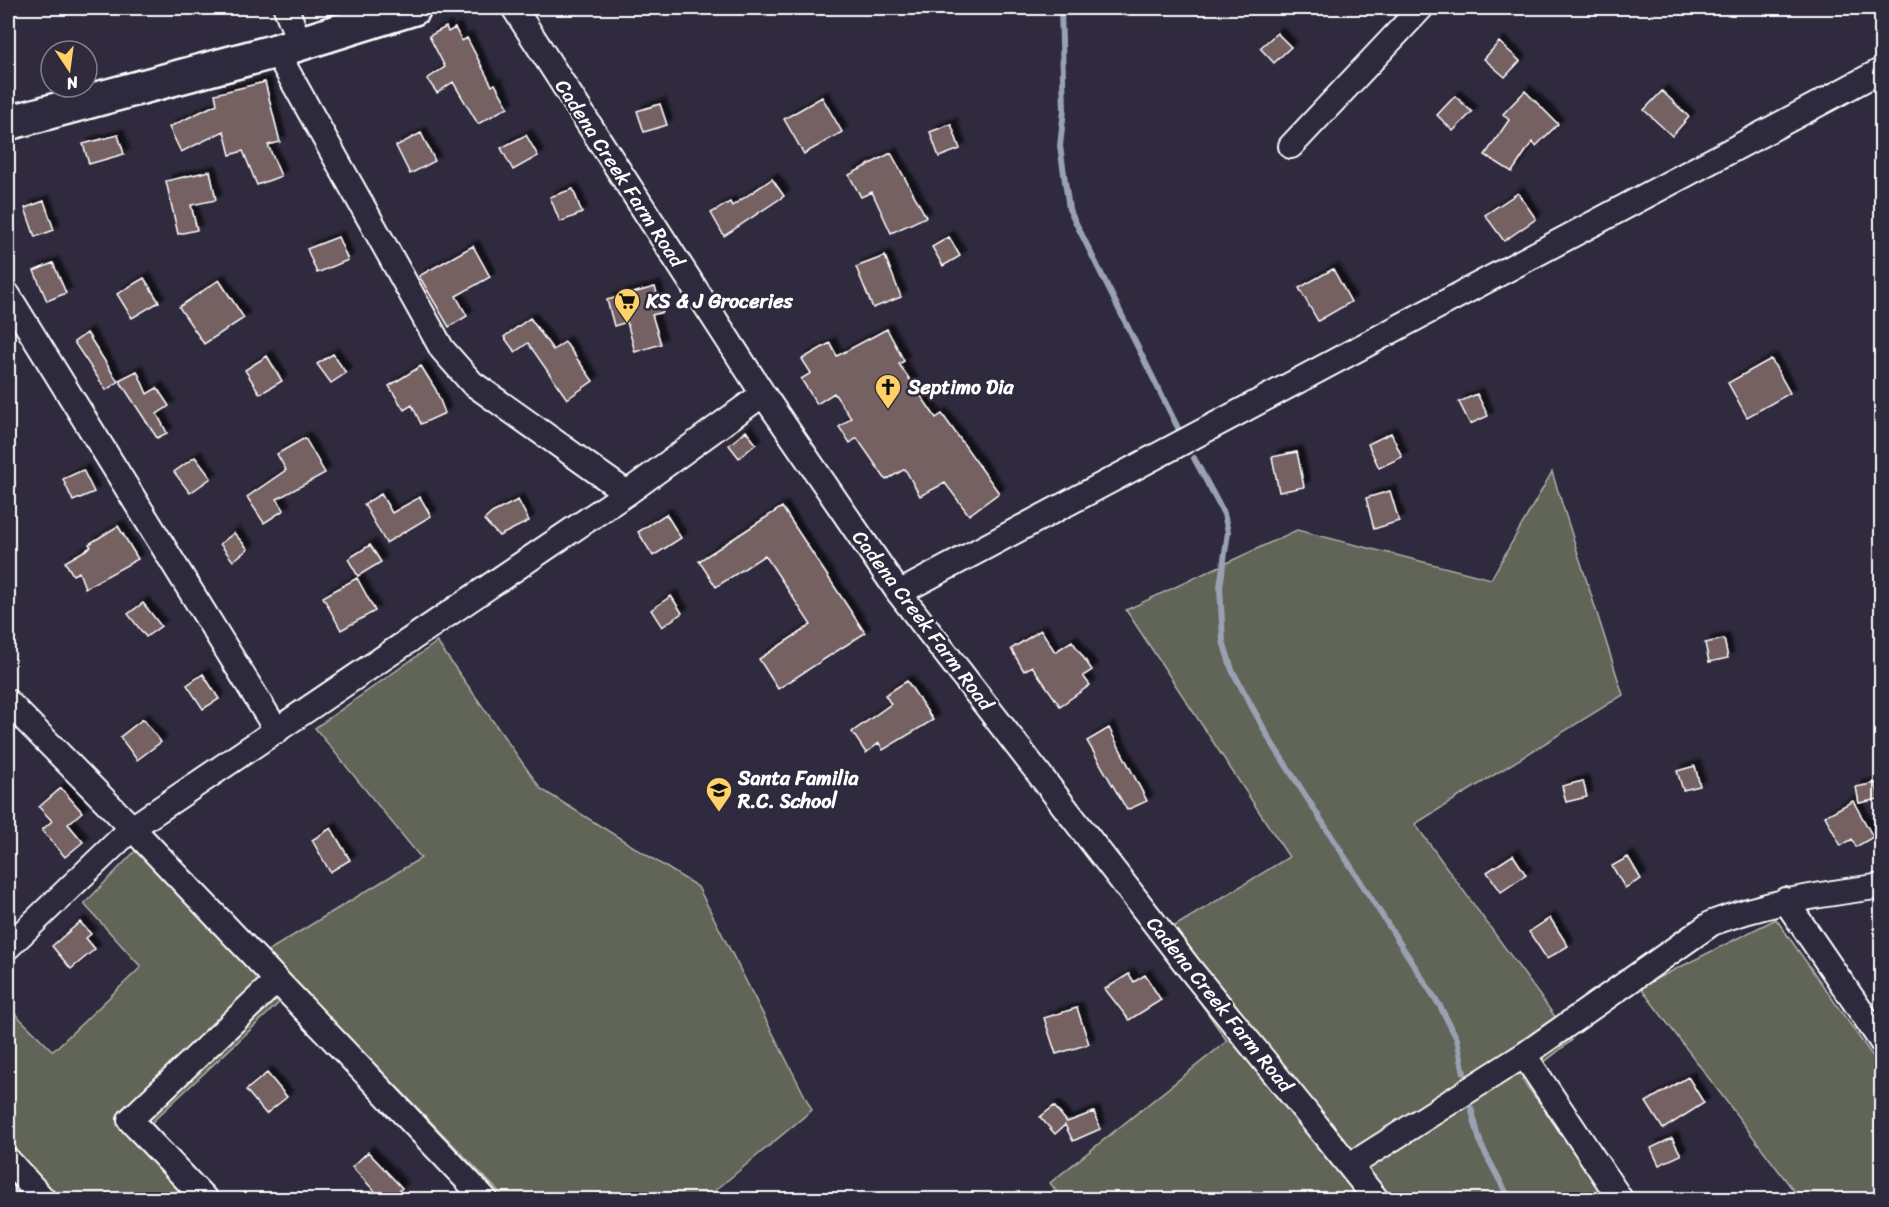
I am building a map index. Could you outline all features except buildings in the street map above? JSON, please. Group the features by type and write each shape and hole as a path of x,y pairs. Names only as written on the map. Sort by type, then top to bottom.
{"main road":[{"path":"9,119 288,47 414,8"}],"street":[{"path":"286,8 288,47 442,349 472,383 627,493"},
{"name":"Cadena Creek Farm Road","path":"514,8 763,394 899,593 1190,969 1351,1165 1377,1200"},
{"path":"1291,146 1421,8"},
{"path":"899,593 1881,70"},
{"path":"8,295 277,731"},
{"path":"8,947 132,828 627,493 763,394"},
{"path":"8,702 132,828 486,1200"},
{"path":"1351,1165 1524,1055 1689,936 1712,923 1743,911 1785,900 1881,886"},
{"path":"1785,900 1881,1042"},
{"path":"206,1200 130,1120 277,980"},
{"path":"1524,1055 1621,1200"},
{"path":"8,1160 44,1200"}],"green space":[{"path":"1552,472 1623,695 1415,824 1572,1040 1522,1080 1612,1199 1063,1200 1050,1183 1227,1041 1155,938 1289,857 1126,610 1297,530 1491,579"},
{"path":"437,642 541,789 698,887 812,1110 705,1199 506,1199 266,952 421,858 315,728"},
{"path":"138,848 281,1001 151,1123 223,1199 8,1199 8,1007 53,1051 141,967 84,904"},
{"path":"1776,919 1881,1068 1881,1199 1800,1199 1640,987"}],"waterway":[{"path":"1061,8 1064,110 1060,146 1069,209 1178,428"},
{"path":"1194,458 1224,514 1228,532 1220,587 1223,641 1232,670 1270,740 1440,1006 1457,1039 1464,1073"},
{"path":"1471,1108 1481,1145 1510,1200"}],"place":[{"name":"KS & J Groceries","path":"627,324"},
{"name":"Septimo Dia","path":"888,410"},
{"name":"Santa Familia R.C. School","path":"719,813"}]}
